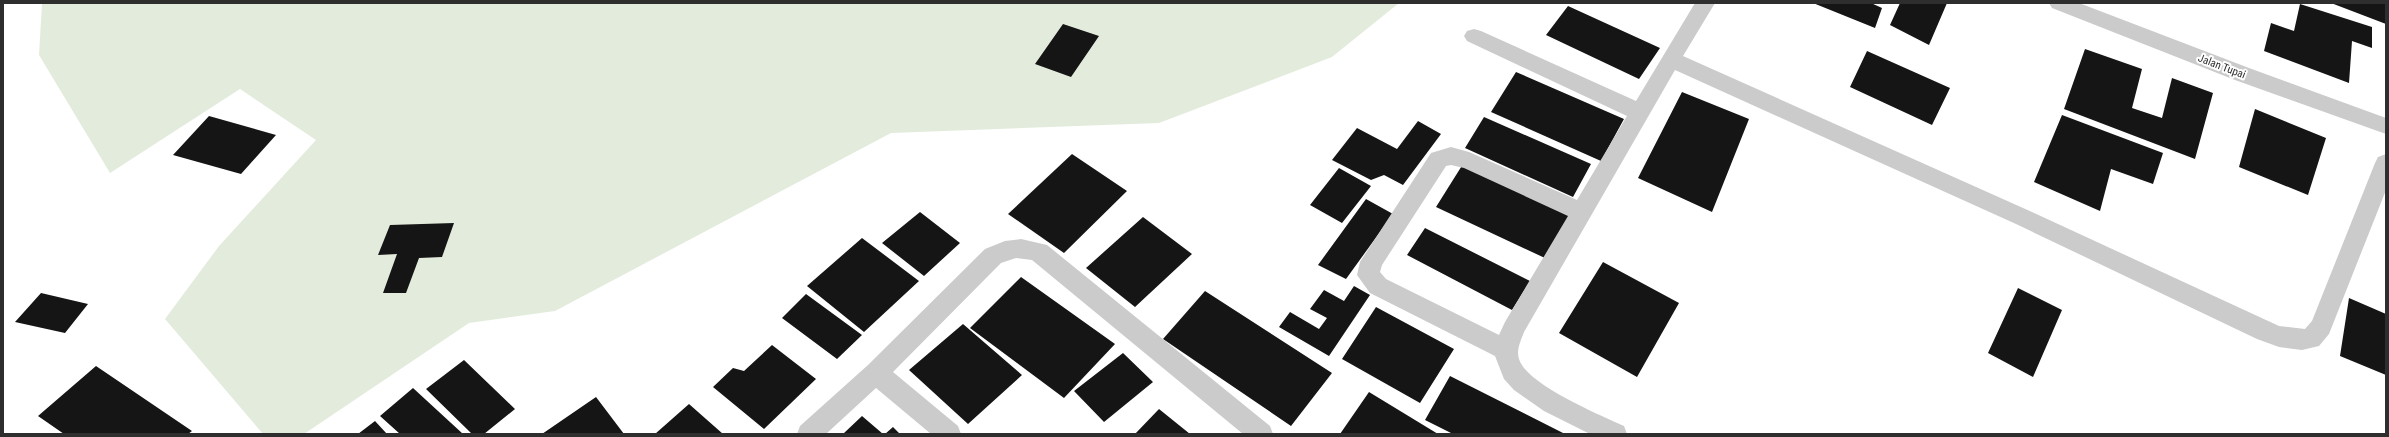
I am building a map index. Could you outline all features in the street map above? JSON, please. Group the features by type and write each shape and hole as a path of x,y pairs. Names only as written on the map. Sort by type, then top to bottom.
{"street":[{"path":"1615,434 1534,393 1522,384 1507,360 1506,350 1513,329 1580,212 1705,3"},
{"name":"Jalan Tupai","path":"2072,5 2242,74 2386,126"},
{"path":"1474,36 1639,112"},
{"path":"1671,59 2024,218 2250,325 2282,338 2295,341 2311,339 2321,327 2386,163"},
{"path":"1506,350 1394,296 1378,286 1368,275 1371,262 1439,159 1451,156 1469,161 1580,212"},
{"path":"810,434 876,373 993,256 1008,248 1022,247 1039,252 1261,434"},
{"path":"876,373 949,434"}],"green space":[{"path":"42,3 1399,3 1332,57 1159,123 891,133 555,311 469,323 304,434 263,434 165,319 219,246 316,140 240,89 110,173 39,55"}],"building":[{"path":"1813,3 1871,3 1882,8 1875,28"},
{"path":"1900,3 1947,3 1929,45 1890,25"},
{"path":"2331,3 2386,3 2386,24"},
{"path":"2300,4 2372,27 2372,48 2352,41 2349,83 2264,51 2271,23 2294,31"},
{"path":"1568,6 1660,48 1639,79 1546,35"},
{"path":"1063,24 1099,36 1071,77 1035,64"},
{"path":"2085,49 2142,69 2132,108 2162,118 2172,78 2213,93 2195,159 2064,109"},
{"path":"1867,51 1950,88 1932,125 1850,87"},
{"path":"1516,72 1624,119 1601,161 1491,112"},
{"path":"1682,92 1749,119 1712,212 1638,178"},
{"path":"2255,109 2326,138 2308,195 2239,167"},
{"path":"2062,115 2163,153 2153,184 2111,169 2100,211 2034,182"},
{"path":"209,116 276,135 241,174 173,155"},
{"path":"1484,117 1591,164 1573,197 1465,148"},
{"path":"1418,121 1441,134 1403,185 1384,175 1371,180 1332,160 1357,128 1397,149"},
{"path":"1072,154 1127,191 1064,253 1008,214"},
{"path":"1463,164 1571,213 1547,259 1436,207"},
{"path":"1339,168 1371,186 1342,223 1310,205"},
{"path":"1366,199 1393,214 1346,279 1318,265"},
{"path":"920,212 960,243 924,276 882,243"},
{"path":"1143,217 1192,254 1135,307 1086,268"},
{"path":"454,223 442,257 419,258 406,293 383,293 397,254 378,255 390,225"},
{"path":"1425,228 1530,281 1512,310 1407,255"},
{"path":"862,238 919,281 864,332 807,286"},
{"path":"1603,262 1679,303 1637,377 1559,333"},
{"path":"1021,277 1115,344 1064,398 970,328"},
{"path":"1354,286 1370,295 1329,356 1279,327 1290,312 1319,329 1327,318 1310,309 1324,290 1344,301"},
{"path":"2018,288 2062,310 2033,377 1988,353"},
{"path":"1205,291 1332,373 1291,426 1163,339"},
{"path":"41,293 88,304 65,333 15,322"},
{"path":"806,294 862,335 837,359 782,318"},
{"path":"2349,298 2386,314 2386,375 2340,356"},
{"path":"1376,307 1454,349 1420,403 1342,359"},
{"path":"963,324 1022,375 968,424 909,370"},
{"path":"772,345 816,379 764,429 713,387 733,368 744,371"},
{"path":"1123,353 1153,382 1104,422 1074,391"},
{"path":"464,360 515,409 484,434 472,434 426,389"},
{"path":"96,366 192,431 188,434 64,434 38,416"},
{"path":"1450,376 1565,434 1453,434 1425,420"},
{"path":"413,388 463,434 400,434 380,416"},
{"path":"1369,392 1438,434 1340,434"},
{"path":"596,397 624,434 542,434"},
{"path":"689,404 723,434 655,434"},
{"path":"1159,409 1190,434 1135,434"},
{"path":"862,416 883,434 843,434"},
{"path":"375,421 387,434 358,434"},
{"path":"893,427 900,434 885,434"}]}
